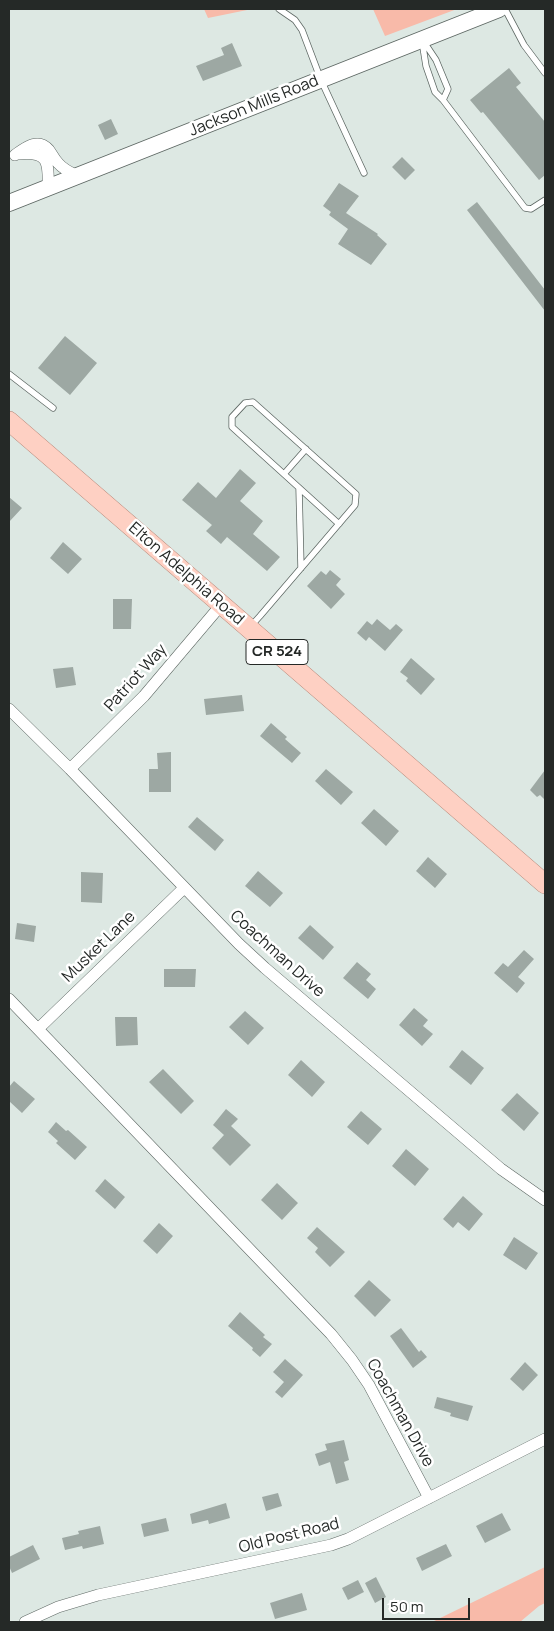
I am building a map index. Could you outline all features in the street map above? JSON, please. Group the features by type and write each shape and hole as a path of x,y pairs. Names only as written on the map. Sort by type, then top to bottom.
{"main road":[{"name":"Jackson Mills Road","path":"9,204 499,9"},
{"name":"Elton Adelphia Road","path":"9,421 545,884"}],"street":[{"path":"12,155 36,143 44,146 58,164 78,176"},
{"path":"12,155 35,153 42,156 46,162 48,188"},
{"name":"Patriot Way","path":"70,769 144,696 221,605"},
{"name":"Coachman Drive","path":"9,709 265,968 502,1169 545,1200"},
{"name":"Musket Lane","path":"38,1029 184,888"},
{"name":"Coachman Drive","path":"9,999 331,1334 369,1385 429,1498"},
{"name":"Old Post Road","path":"25,1622 58,1607 98,1595 331,1545 348,1539 545,1439"}],"lane":[{"path":"279,9 295,20 302,30 321,80 364,173"},
{"path":"505,9 524,45 545,74"},
{"path":"422,40 436,60 448,88 443,100"},
{"path":"422,40 426,66 435,92 525,208 531,209 545,200"},
{"path":"9,374 53,408"},
{"path":"249,628 339,524 355,505 356,494 253,402 246,403 232,417 232,427 339,524"},
{"path":"284,474 306,449"},
{"path":"299,488 301,568"}],"shaded area":[{"path":"204,9 252,9 208,18"},
{"path":"373,9 457,9 385,36"},
{"path":"545,1567 545,1603 520,1622 432,1622"}],"building":[{"path":"232,43 242,66 203,81 196,66 224,55 221,48"},
{"path":"509,68 521,83 516,87 545,122 545,175 539,180 483,112 481,113 470,100"},
{"path":"111,119 118,134 105,140 98,125"},
{"path":"402,157 415,170 405,180 392,167"},
{"path":"339,183 359,196 346,213 378,234 387,244 371,265 338,244 348,229 329,215 331,212 323,206"},
{"path":"477,202 545,290 545,311 467,210"},
{"path":"65,336 97,363 70,395 38,368"},
{"path":"240,469 256,483 240,501 263,521 253,534 280,557 267,571 227,537 221,544 206,531 212,525 182,500 198,482 216,498"},
{"path":"9,497 22,508 9,522"},
{"path":"63,542 82,559 68,574 50,558"},
{"path":"330,570 341,579 336,585 345,594 331,609 307,586 321,571 326,575"},
{"path":"113,599 132,599 131,629 113,629"},
{"path":"377,619 390,630 396,624 403,630 385,651 369,637 366,641 357,633 367,621 372,625"},
{"path":"411,658 435,679 421,695 406,681 408,678 400,672"},
{"path":"73,667 76,685 56,688 53,669"},
{"path":"242,695 244,711 206,715 204,699"},
{"path":"271,723 301,753 292,763 260,736"},
{"path":"171,752 171,792 149,792 149,769 158,769 157,753"},
{"path":"326,769 353,792 341,805 315,781"},
{"path":"545,770 545,800 540,795 537,797 530,790"},
{"path":"374,809 399,831 386,846 361,823"},
{"path":"197,817 224,840 215,851 188,827"},
{"path":"428,857 447,874 435,888 416,871"},
{"path":"258,871 283,893 270,907 245,886"},
{"path":"81,872 103,873 102,903 81,902"},
{"path":"17,923 36,926 34,942 15,939"},
{"path":"310,925 334,947 323,960 298,938"},
{"path":"524,950 534,959 518,977 525,983 517,993 494,973 503,963 508,967"},
{"path":"357,962 371,974 366,980 376,989 368,999 343,978"},
{"path":"164,969 196,969 195,987 164,987"},
{"path":"414,1008 428,1020 423,1026 433,1034 422,1046 399,1025"},
{"path":"245,1011 264,1028 248,1045 229,1027"},
{"path":"115,1017 137,1017 138,1045 116,1046"},
{"path":"462,1050 484,1068 471,1085 449,1067"},
{"path":"301,1060 325,1082 312,1097 288,1075"},
{"path":"163,1069 194,1101 181,1114 149,1082"},
{"path":"14,1081 35,1099 22,1113 9,1101 9,1087"},
{"path":"517,1093 539,1113 524,1131 501,1110"},
{"path":"226,1109 238,1119 231,1126 251,1145 230,1166 212,1148 224,1135 213,1125"},
{"path":"361,1111 382,1129 368,1145 347,1127"},
{"path":"56,1122 87,1147 75,1160 56,1143 58,1141 48,1132"},
{"path":"406,1149 429,1169 415,1186 392,1166"},
{"path":"105,1179 125,1197 115,1209 95,1191"},
{"path":"277,1183 298,1203 282,1220 261,1200"},
{"path":"463,1196 483,1214 469,1231 458,1222 453,1228 443,1219"},
{"path":"159,1223 173,1236 157,1254 143,1241"},
{"path":"317,1227 345,1252 330,1267 315,1252 318,1248 307,1238"},
{"path":"514,1237 538,1253 526,1270 503,1255"},
{"path":"369,1280 391,1300 375,1317 354,1296"},
{"path":"240,1312 272,1344 260,1357 252,1350 253,1348 228,1326"},
{"path":"401,1328 419,1352 421,1350 427,1357 413,1368 390,1336"},
{"path":"285,1359 303,1375 282,1398 275,1392 284,1382 273,1372"},
{"path":"525,1362 538,1375 523,1391 510,1379"},
{"path":"437,1397 473,1406 468,1421 450,1416 451,1413 434,1408"},
{"path":"344,1440 349,1460 344,1462 349,1480 336,1484 330,1462 319,1466 315,1454 327,1450 325,1444"},
{"path":"278,1493 282,1506 266,1511 262,1497"},
{"path":"226,1503 230,1518 209,1524 208,1520 192,1524 190,1514"},
{"path":"502,1513 511,1530 485,1543 476,1526"},
{"path":"166,1518 169,1531 144,1537 141,1524"},
{"path":"100,1526 104,1544 83,1549 82,1546 65,1550 62,1538 79,1534 78,1531"},
{"path":"446,1544 452,1556 422,1571 416,1558"},
{"path":"33,1545 40,1559 12,1573 9,1566 9,1557"},
{"path":"376,1577 386,1597 375,1603 365,1583"},
{"path":"358,1580 364,1592 348,1600 342,1588"},
{"path":"302,1593 307,1610 275,1619 270,1603"}]}
